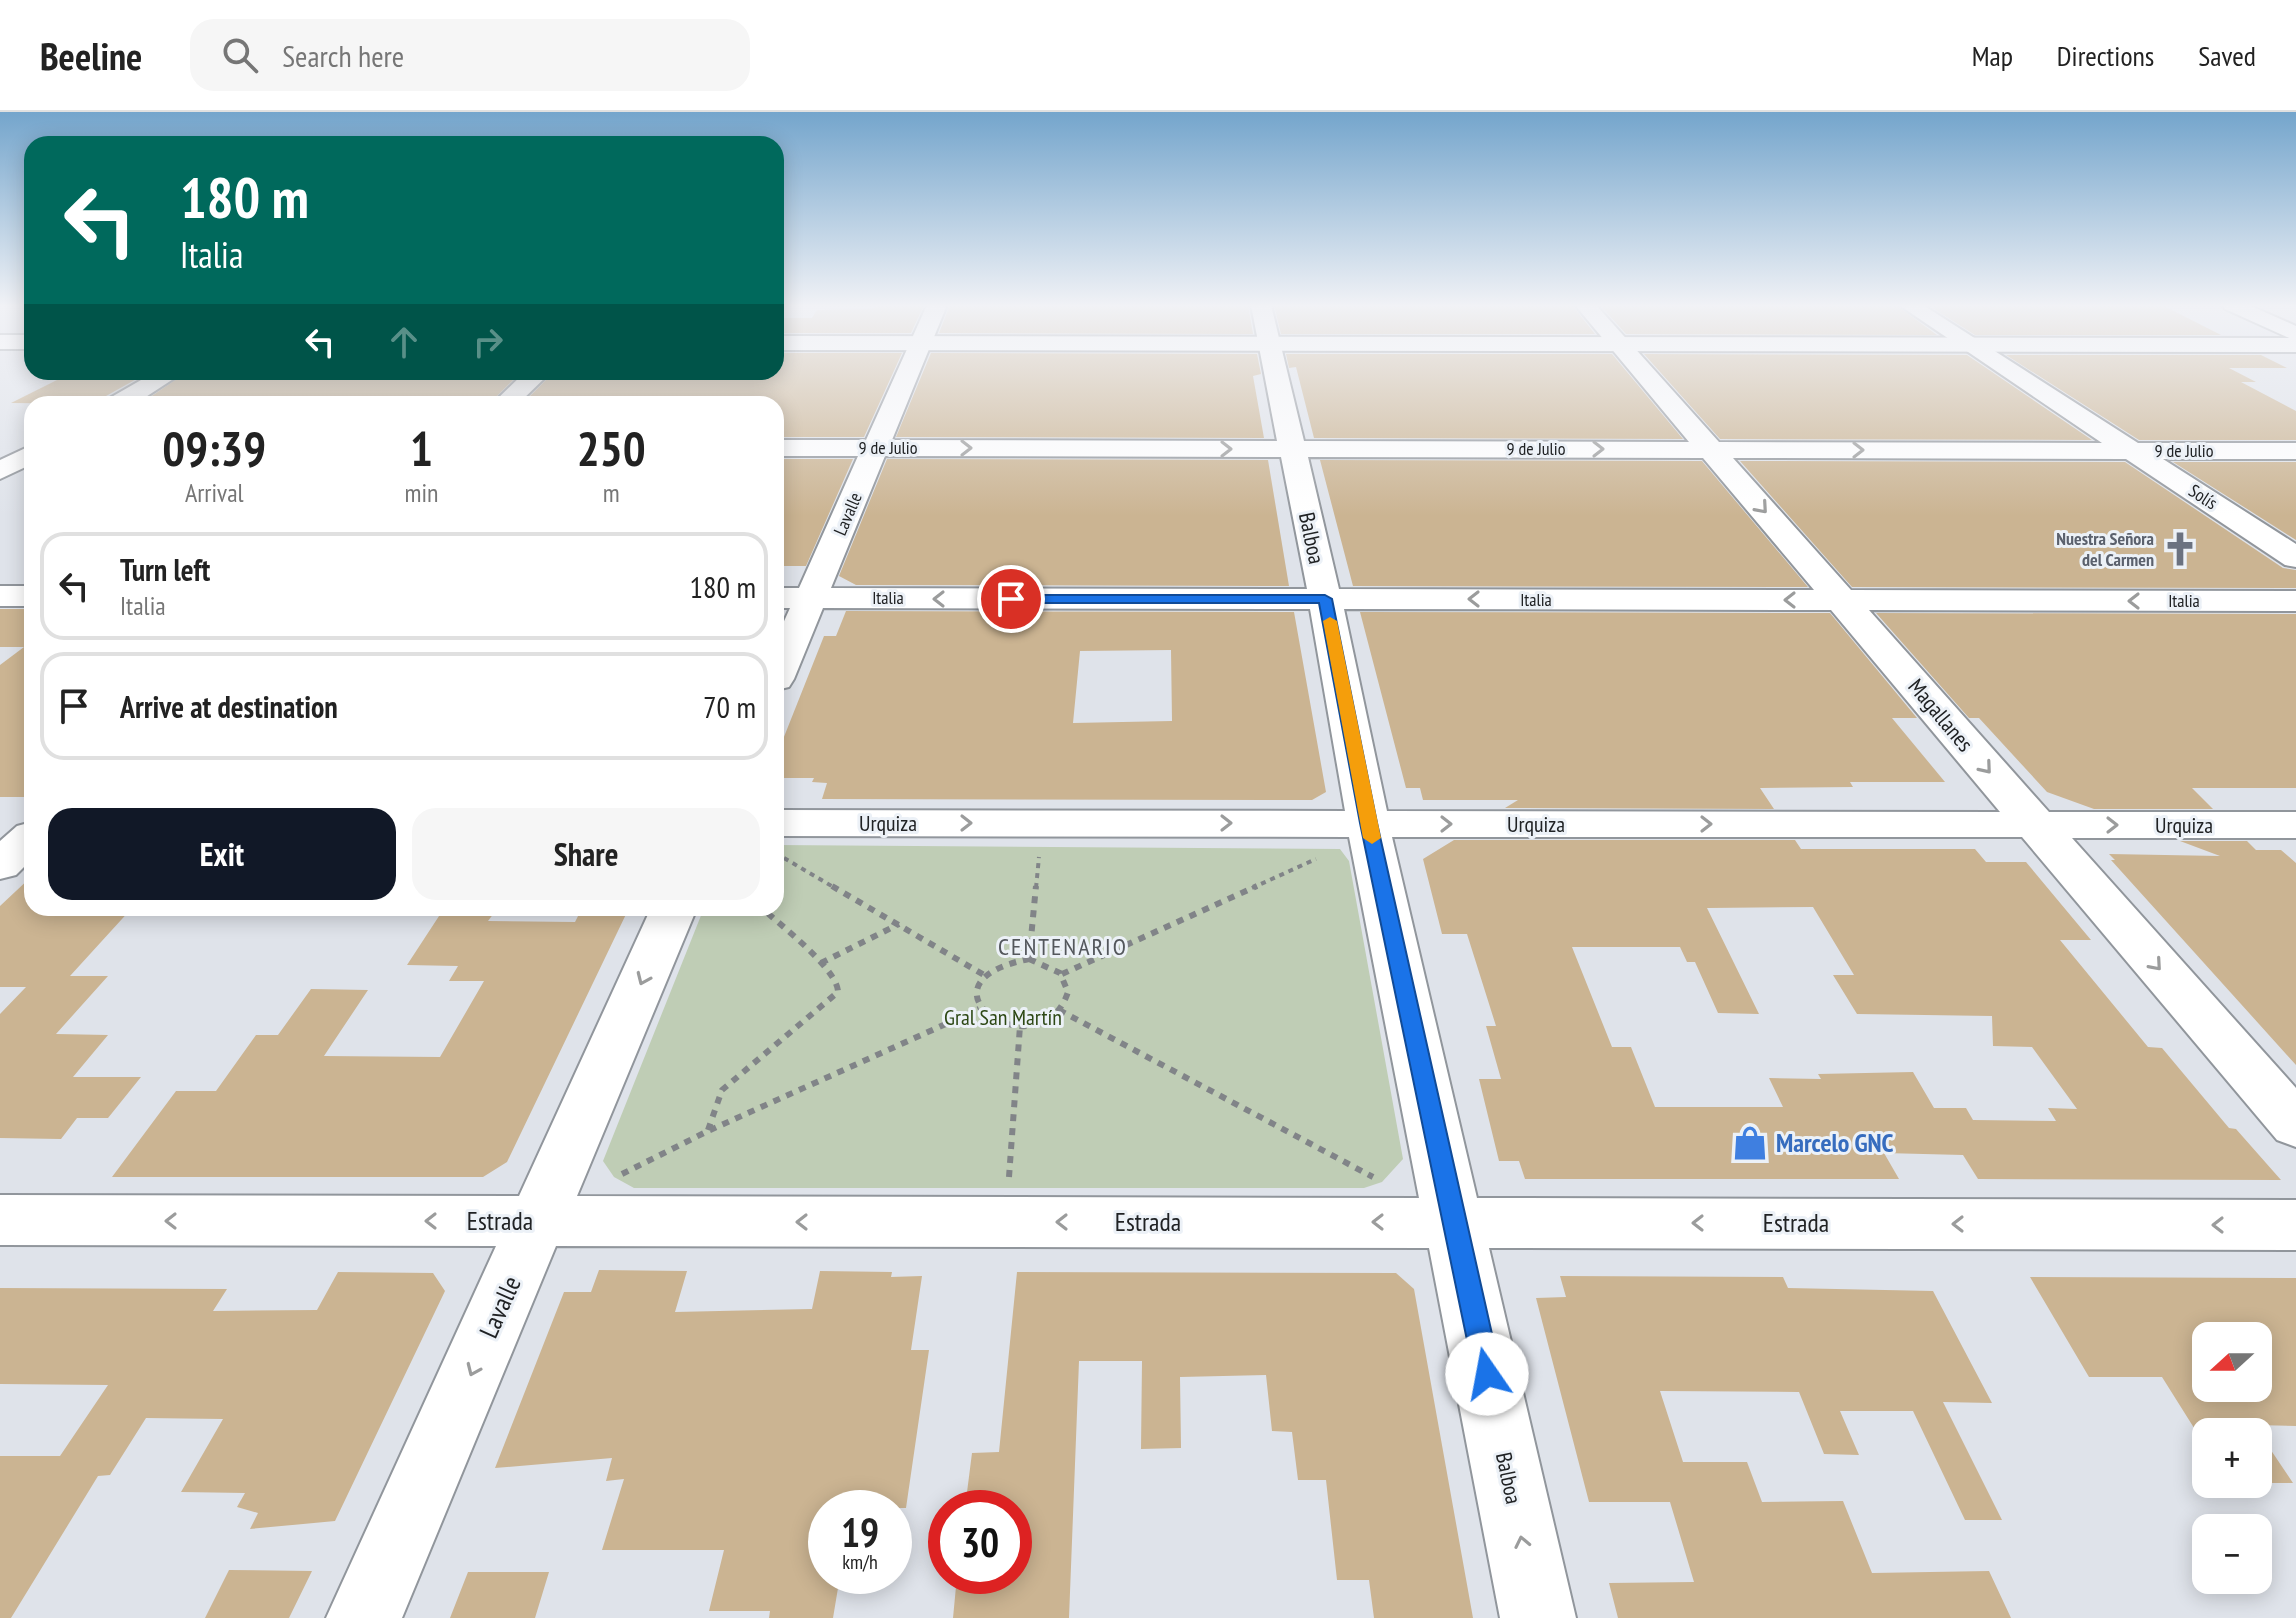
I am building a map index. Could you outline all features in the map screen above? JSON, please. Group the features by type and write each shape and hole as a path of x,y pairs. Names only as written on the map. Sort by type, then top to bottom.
{"street":[{"name":"Lavalle","path":"784,661 907,375"},
{"name":"Balboa","path":"1276,375 1325,599 1368,823 1456,1222 1538,1618"},
{"name":"Magallanes","path":"1646,375 2296,1125"},
{"name":"Solís","path":"2016,375 2296,558"},
{"path":"131,396 158,380"},
{"path":"513,396 530,380"},
{"path":"0,447 24,449"},
{"name":"9 de Julio","path":"784,448 2296,451"},
{"path":"0,471 24,455"},
{"path":"0,596 24,596"},
{"name":"Italia","path":"784,598 2296,601"},
{"path":"0,819 24,819"},
{"name":"Urquiza","path":"784,823 2296,825"},
{"path":"0,865 24,842"},
{"name":"Lavalle","path":"364,1618 671,916"},
{"name":"Estrada","path":"0,1220 2296,1225"}],"path":[{"path":"1029,959 1042,823"},
{"path":"1062,974 1340,849 1368,823"},
{"path":"784,859 984,975"},
{"path":"708,1131 722,1090 838,992 838,985 821,963 771,916"},
{"path":"821,963 899,924"},
{"path":"1029,959 1054,967 1062,974 1068,992 1059,1010 1048,1018 1020,1026 995,1021 979,1009 975,991 984,975 1004,963 1029,959"},
{"path":"614,1177 708,1131 979,1009"},
{"path":"1059,1010 1382,1182"},
{"path":"1004,1222 1020,1026"}],"green space":[{"name":"Gral San Martín","path":"784,845 1340,849 1349,861 1403,1159 1382,1182 1364,1188 634,1188 614,1177 603,1161 701,916 784,916"}],"building":[{"path":"784,375 892,375 864,437 784,437 784,396 530,396 546,380 784,380"},
{"path":"922,375 1256,375 1253,376 1264,438 896,437"},
{"path":"1298,375 1630,375 1683,439 1314,438"},
{"path":"1663,375 1997,375 2092,440 1720,439"},
{"path":"2038,375 2243,375 2256,382 2241,382 2296,411 2296,440 2139,440"},
{"path":"57,380 135,380 106,396 25,396"},
{"path":"175,380 513,380 497,396 152,396"},
{"path":"24,396 24,403 11,403"},
{"path":"784,459 853,459 806,566 784,566"},
{"path":"887,459 1268,460 1289,586 856,585 839,576"},
{"path":"1320,460 1702,461 1808,587 1353,586"},
{"path":"1740,461 2125,462 2283,568 2296,570 2296,588 1852,587"},
{"path":"2173,462 2296,462 2296,540"},
{"path":"0,609 24,609 24,647 0,647"},
{"path":"846,611 1294,612 1326,792 1312,800 822,799 827,783 812,782 814,778 784,778 784,737 824,636 836,636","holes":["1171,650 1172,721 1073,723 1080,651"]},
{"path":"1360,612 1830,613 1917,718 1892,718 1945,782 1850,782 1853,787 1760,788 1774,809 1505,808 1518,800 1423,800 1420,788 1406,788"},
{"path":"1876,613 2296,614 2296,788 2192,788 2213,809 2094,809 2047,792 1979,718 1969,718"},
{"path":"24,647 24,797 0,797 0,665"},
{"path":"1454,840 1795,840 1801,849 1975,849 1986,862 2026,862 2091,940 2060,940 2148,1047 2162,1048 2229,1128 2236,1129 2281,1180 1978,1179 1963,1155 1884,1153 1899,1179 1525,1179 1519,1161 1499,1161 1479,1079 1501,1079 1486,1026 1496,1026 1467,934 1442,934 1423,859","holes":["1813,907 1854,975 1833,975 1857,1014 1992,1016 1993,1046 2032,1047 2077,1109 2048,1108 2056,1121 1973,1120 1966,1108 1934,1108 1913,1072 1818,1074 1821,1079 1769,1078 1783,1107 1655,1107 1631,1047 1612,1047 1572,947 1680,947 1687,962 1695,962 1718,1013 1759,1014 1707,908"]},
{"path":"2180,841 2247,841 2256,850 2281,850 2296,863 2296,1065 2111,860 2115,860 2109,854 2220,856"},
{"path":"24,884 24,916 125,916 70,976 108,976 56,1034 108,1035 73,1077 141,1077 108,1118 77,1118 61,1139 0,1138 0,1014 26,987 0,987 0,906"},
{"path":"439,916 492,916 488,921 575,922 578,916 625,916 507,1162 483,1177 112,1177 176,1091 216,1091 256,1035 278,1035 311,989 368,990 324,1056 440,1057 484,981 449,981 458,966 407,965"},
{"path":"599,1270 687,1271 675,1312 812,1309 820,1271 892,1272 891,1277 922,1276 911,1350 929,1350 909,1490 808,1490 808,1594 837,1594 833,1618 769,1618 770,1611 709,1611 724,1550 602,1550 624,1479 606,1481 612,1458 495,1468 564,1292 591,1292"},
{"path":"338,1272 433,1273 445,1291 335,1521 250,1529 258,1513 237,1507 245,1493 181,1492 223,1419 146,1418 110,1475 98,1476 11,1618 0,1618 0,1456 60,1456 108,1385 0,1384 0,1288 227,1289 213,1311 317,1310"},
{"path":"1017,1272 1396,1273 1414,1289 1473,1618 1374,1618 1369,1580 1337,1580 1326,1480 1298,1480 1292,1432 1272,1431 1266,1375 1180,1377 1181,1448 1141,1449 1142,1361 1079,1361 1069,1618 953,1618 955,1594 1032,1594 1032,1490 967,1490 972,1453 999,1452"},
{"path":"1560,1276 1783,1277 1788,1288 1933,1291 1992,1403 1943,1402 2002,1520 1965,1520 1913,1411 1840,1411 1859,1455 1824,1454 1799,1392 1660,1391 1683,1462 1747,1462 1762,1502 1843,1501 1872,1573 1989,1571 2011,1618 1618,1618 1609,1583 1694,1582 1670,1502 1589,1502 1536,1298 1566,1297"},
{"path":"2030,1277 2296,1278 2296,1426 2272,1425 2272,1418 2192,1418 2192,1425 2162,1377 2089,1377"},
{"path":"2272,1452 2293,1483 2272,1483"},
{"path":"229,1570 312,1571 289,1618 205,1618"},
{"path":"468,1572 549,1572 535,1618 450,1618"}],"slow traffic":[{"path":"1330,621 1372,838"}],"place":[{"name":"Nuestra Señora del Carmen","path":"2180,549"},
{"name":"Marcelo GNC","path":"1750,1143"}],"district":[{"name":"CENTENARIO","path":"1063,947"}],"route":[{"path":"1011,599 1325,599 1368,823 1487,1374"}]}
